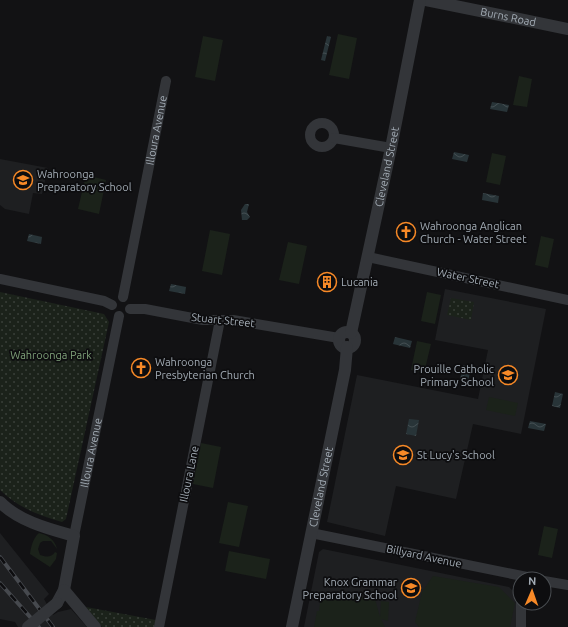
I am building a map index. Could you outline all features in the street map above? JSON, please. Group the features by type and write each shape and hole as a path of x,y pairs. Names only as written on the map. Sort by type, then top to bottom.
{"street":[{"name":"Cleveland Street","path":"343,343 350,347 354,342 353,335 351,333 391,148 420,0"},
{"name":"Burns Road","path":"426,0 451,2 568,29"},
{"name":"Illoura Avenue","path":"123,298 166,81"},
{"path":"334,138 391,148"},
{"name":"Water Street","path":"368,257 568,300"},
{"path":"0,279 104,300 112,305"},
{"path":"116,298 123,298 128,301 130,309 125,315 119,316 113,311 112,305 116,298"},
{"name":"Stuart Street","path":"130,309 145,309 203,320 233,320 343,343"},
{"name":"Illoura Avenue","path":"28,627 57,603 64,590 119,316"},
{"name":"Illoura Lane","path":"159,627 220,320"},
{"name":"Cleveland Street","path":"292,627 345,370 343,343"},
{"path":"0,502 11,511 24,518 74,536"},
{"name":"Billyard Avenue","path":"311,533 512,575"},
{"path":"552,582 568,585"},
{"path":"64,590 95,627"},
{"path":"521,611 521,627"}],"shaded area":[{"name":"Wahroonga Preparatory School","path":"0,159 48,168 42,194 33,193 29,214 5,209 0,205"},
{"name":"St Lucy's School","path":"445,289 546,309 521,434 473,424 456,499 396,486 385,536 327,522 357,375 478,399 488,350 435,340"},
{"path":"0,533 49,594 44,599 53,615 58,612 71,609 87,627 18,627 15,622 0,619"},
{"name":"Knox Grammar Preparatory School","path":"323,549 509,587 512,590 512,611 518,611 518,613 517,627 304,627 319,552"}],"green space":[{"path":"338,34 357,38 349,79 329,75"},
{"path":"203,36 223,40 215,81 195,77"},
{"path":"519,76 532,79 527,107 513,105"},
{"path":"492,153 506,156 500,185 486,182"},
{"path":"86,175 106,180 99,214 78,209"},
{"path":"210,230 230,234 222,275 202,271"},
{"path":"541,236 554,239 548,268 535,265"},
{"path":"288,242 307,246 299,284 279,280"},
{"name":"Wahroonga Park","path":"0,292 104,314 109,322 66,519 62,522 29,510 14,502 0,490"},
{"path":"427,292 441,295 435,324 421,321"},
{"path":"451,298 474,302 471,320 447,315"},
{"path":"417,341 431,344 424,373 411,370"},
{"path":"489,397 518,403 515,416 486,410"},
{"path":"201,443 221,447 213,488 193,484"},
{"path":"228,502 248,506 239,547 219,543"},
{"path":"544,526 558,529 552,558 538,555"},
{"path":"39,533 51,538 57,549 51,541 43,541 40,543 38,549 40,555 50,556 55,552 57,553 56,559 50,567 30,554 34,540"},
{"path":"229,551 270,559 266,579 225,571"},
{"path":"433,576 499,587 512,600 512,611 513,611 510,627 419,627 415,622 422,592"},
{"path":"337,594 375,599 380,617 381,601 389,602 388,621 381,619 385,627 314,627 317,611 319,611 321,595 336,597"},
{"path":"86,607 156,620 154,627 102,627"}],"water":[{"path":"327,36 331,37 325,61 321,60"},
{"path":"492,102 509,105 507,112 490,109"},
{"path":"454,152 469,155 467,162 452,159"},
{"path":"483,193 499,196 498,203 482,200"},
{"path":"245,204 249,204 247,212 250,217 247,220 242,220 241,210"},
{"path":"29,234 42,237 41,244 27,241"},
{"path":"171,284 186,287 185,294 169,291"},
{"path":"395,337 412,341 410,348 393,344"},
{"path":"463,365 471,367 468,382 460,380"},
{"path":"555,392 563,394 560,408 552,406"},
{"path":"409,419 419,420 416,436 406,434"},
{"path":"530,421 546,424 544,431 528,428"}],"railway":[{"path":"0,557 53,627"},
{"path":"0,583 39,627"}],"place":[{"name":"Wahroonga Preparatory School","path":"23,180"},
{"name":"Wahroonga Anglican Church - Water Street","path":"406,232"},
{"name":"Lucania","path":"327,282"},
{"name":"Wahroonga Presbyterian Church","path":"141,368"},
{"name":"Prouille Catholic Primary School","path":"508,375"},
{"name":"St Lucy's School","path":"403,455"},
{"name":"Knox Grammar Preparatory School","path":"411,588"}]}
